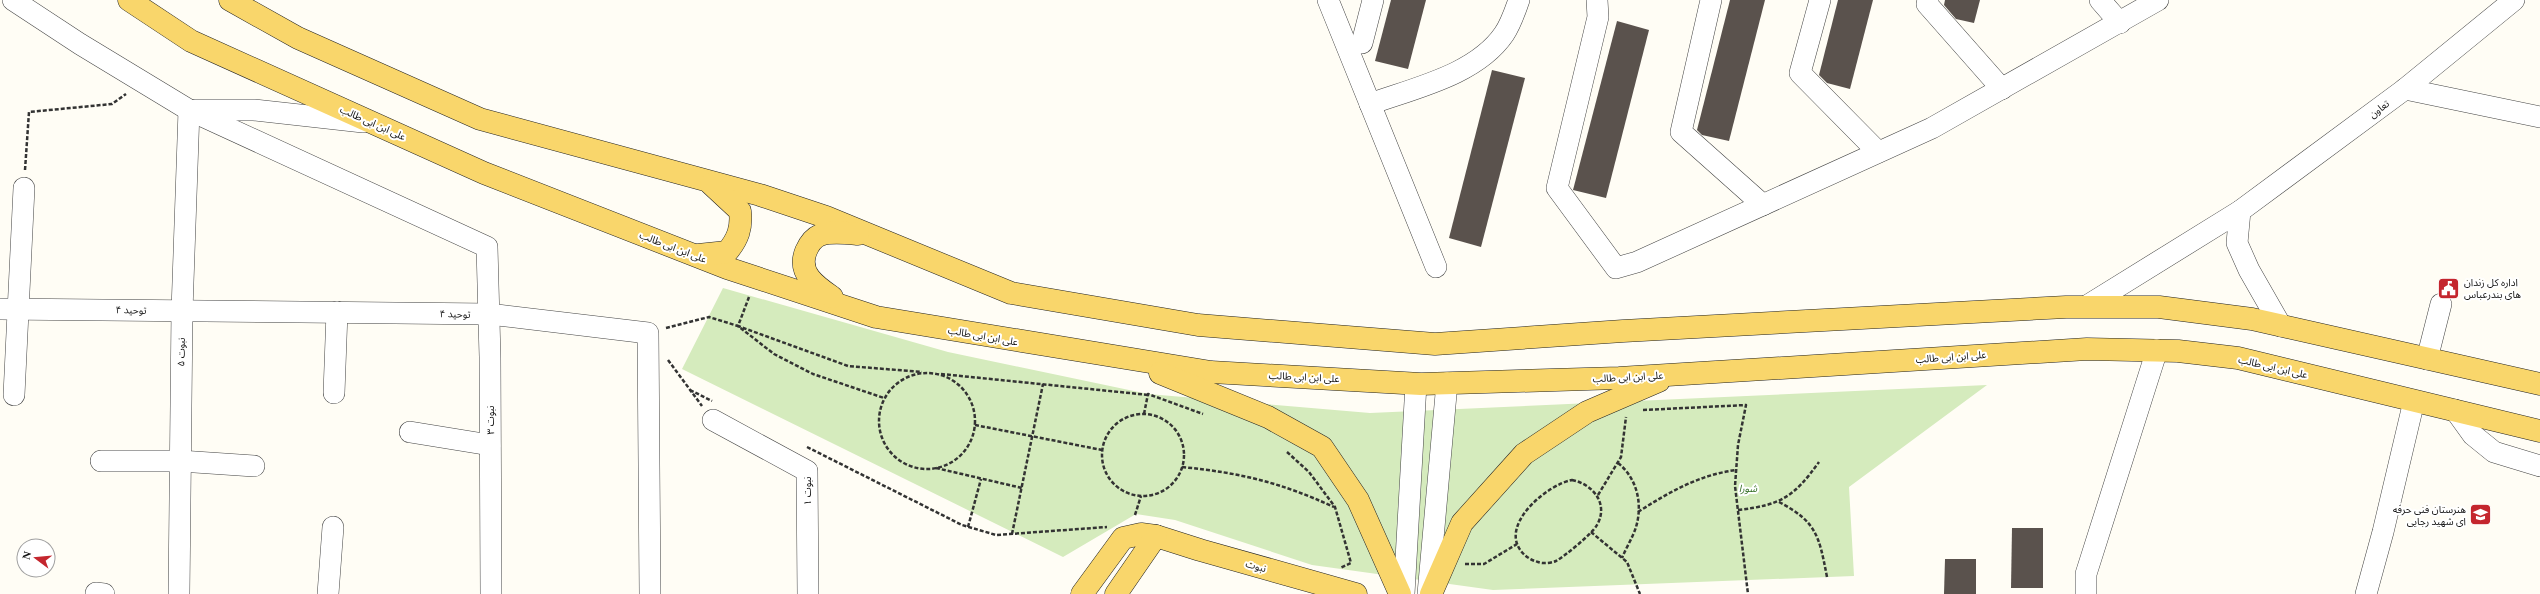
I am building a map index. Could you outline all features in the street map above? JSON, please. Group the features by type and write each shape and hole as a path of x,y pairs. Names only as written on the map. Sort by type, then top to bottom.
{"main road":[{"name":"علی ابن ابی طالب","path":"129,0 191,41 484,174 693,255 757,278 876,317 1211,372 1416,384 1619,378 2087,349 2157,350 2238,358 2540,431"},
{"path":"230,0 298,38 480,119 707,180 826,216 1011,293 1198,325 1435,344 1622,331 2086,306 2159,307 2252,319 2540,384"},
{"path":"693,255 727,252 736,241 741,224 740,211 707,180"},
{"path":"855,310 814,285 805,273 803,258 810,242 821,235 848,233 873,236"},
{"path":"1125,359 1268,417 1322,447 1358,500 1400,594"},
{"path":"1431,594 1462,523 1524,454 1586,412 1676,374"},
{"name":"نبوت","path":"1082,594 1123,538 1141,534 1156,536 1356,594"},
{"path":"1116,594 1156,536"}],"street":[{"path":"13,0 143,83 189,110 268,111 372,123"},
{"path":"1328,0 1436,267"},
{"path":"1362,43 1373,0"},
{"path":"1370,104 1449,74 1475,62 1504,34 1519,0"},
{"path":"1597,0 1598,17 1557,188 1616,268 1637,262 1932,128 2120,23 2158,0"},
{"path":"1711,0 1681,132 1763,205"},
{"path":"1820,0 1800,73 1878,152"},
{"path":"1928,0 1927,4 2002,89"},
{"path":"2100,0 2120,23"},
{"name":"تعاون","path":"2086,306 2240,212 2405,89 2514,0"},
{"path":"2405,89 2540,117"},
{"name":"نبوت ۳","path":"189,110 487,247 489,314 491,594"},
{"name":"نبوت ۵","path":"179,594 182,311 189,110"},
{"path":"14,396 9,309 24,188"},
{"path":"2240,212 2237,243 2249,270 2281,326"},
{"path":"2427,359 2441,304"},
{"name":"توحید ۴","path":"9,309 489,314 648,334"},
{"path":"334,393 338,312"},
{"path":"648,334 650,594"},
{"path":"2086,594 2086,574 2157,350"},
{"path":"1428,594 1447,383"},
{"path":"1404,594 1416,384"},
{"path":"2366,594 2414,401"},
{"path":"2455,410 2473,435 2494,452 2540,466"},
{"name":"نبوت ۱","path":"716,412 807,471 808,594"},
{"path":"410,432 490,445"},
{"path":"101,461 180,461 254,466"},
{"path":"328,594 333,527"}],"path":[{"path":"24,188 29,112 112,104 143,83"},
{"path":"738,326 757,278"},
{"path":"648,334 709,317 848,366 1148,394 1178,400"},
{"path":"738,326 774,354 813,374 884,398"},
{"path":"667,359 690,390 716,412"},
{"path":"925,372 909,376 894,385 884,398 879,412 879,428 888,449 906,464 920,469 936,468 950,463 962,453 971,440 975,425 974,409 967,394 956,382 941,374"},
{"path":"1012,534 1044,384"},
{"path":"690,390 716,412"},
{"path":"1144,414 1148,394"},
{"path":"1148,394 1204,414"},
{"path":"1597,496 1618,463 1624,437 1626,395"},
{"path":"1641,411 1746,405 1738,445 1735,486 1748,594"},
{"path":"1144,414 1164,419 1175,428 1182,440 1184,454 1182,467 1176,479 1167,489 1154,495 1134,495 1116,486 1107,476 1102,463 1102,450 1106,436 1114,425 1125,417 1144,414"},
{"path":"975,425 1102,450"},
{"path":"803,445 968,527 996,535 1115,526"},
{"path":"1282,448 1310,472 1335,507 1351,563 1335,571"},
{"path":"1738,510 1779,502 1801,487 1819,462"},
{"path":"1618,463 1627,470 1634,483 1639,504 1636,527 1622,558"},
{"path":"1182,467 1256,478 1292,488 1366,520"},
{"path":"936,468 1022,488"},
{"path":"1638,512 1680,486 1714,473 1736,470"},
{"path":"968,527 981,478"},
{"path":"1572,480 1582,482 1597,496 1600,515 1591,532 1556,561 1547,563 1529,559 1517,544 1516,525 1520,517 1554,486 1572,480"},
{"path":"1779,502 1800,513 1814,528 1827,577"},
{"path":"1591,532 1627,562 1640,594"},
{"path":"1446,558 1464,564 1484,564 1517,544"}],"green space":[{"name":"شورا","path":"723,288 948,352 1148,394 1370,413 1987,385 1849,487 1854,576 1493,590 1312,565 1175,520 1136,514 1063,557 682,369"}],"building":[{"path":"1391,0 1426,0 1408,69 1375,61"},
{"path":"1730,0 1765,0 1729,141 1702,135 1697,130"},
{"path":"1838,0 1873,0 1850,89 1827,83 1819,75"},
{"path":"1945,0 1980,0 1974,23 1956,19 1944,5"},
{"path":"1617,21 1649,30 1606,198 1573,190"},
{"path":"1492,70 1525,78 1481,247 1449,238"},
{"path":"2012,528 2043,528 2043,588 2011,588"},
{"path":"1945,559 1976,559 1976,594 1944,594"}],"place":[{"name":"اداره کل زندان های بندرعباس","path":"2448,288"},
{"name":"هنرستان فنی حرفه ای شهید رجایی","path":"2481,515"}]}
